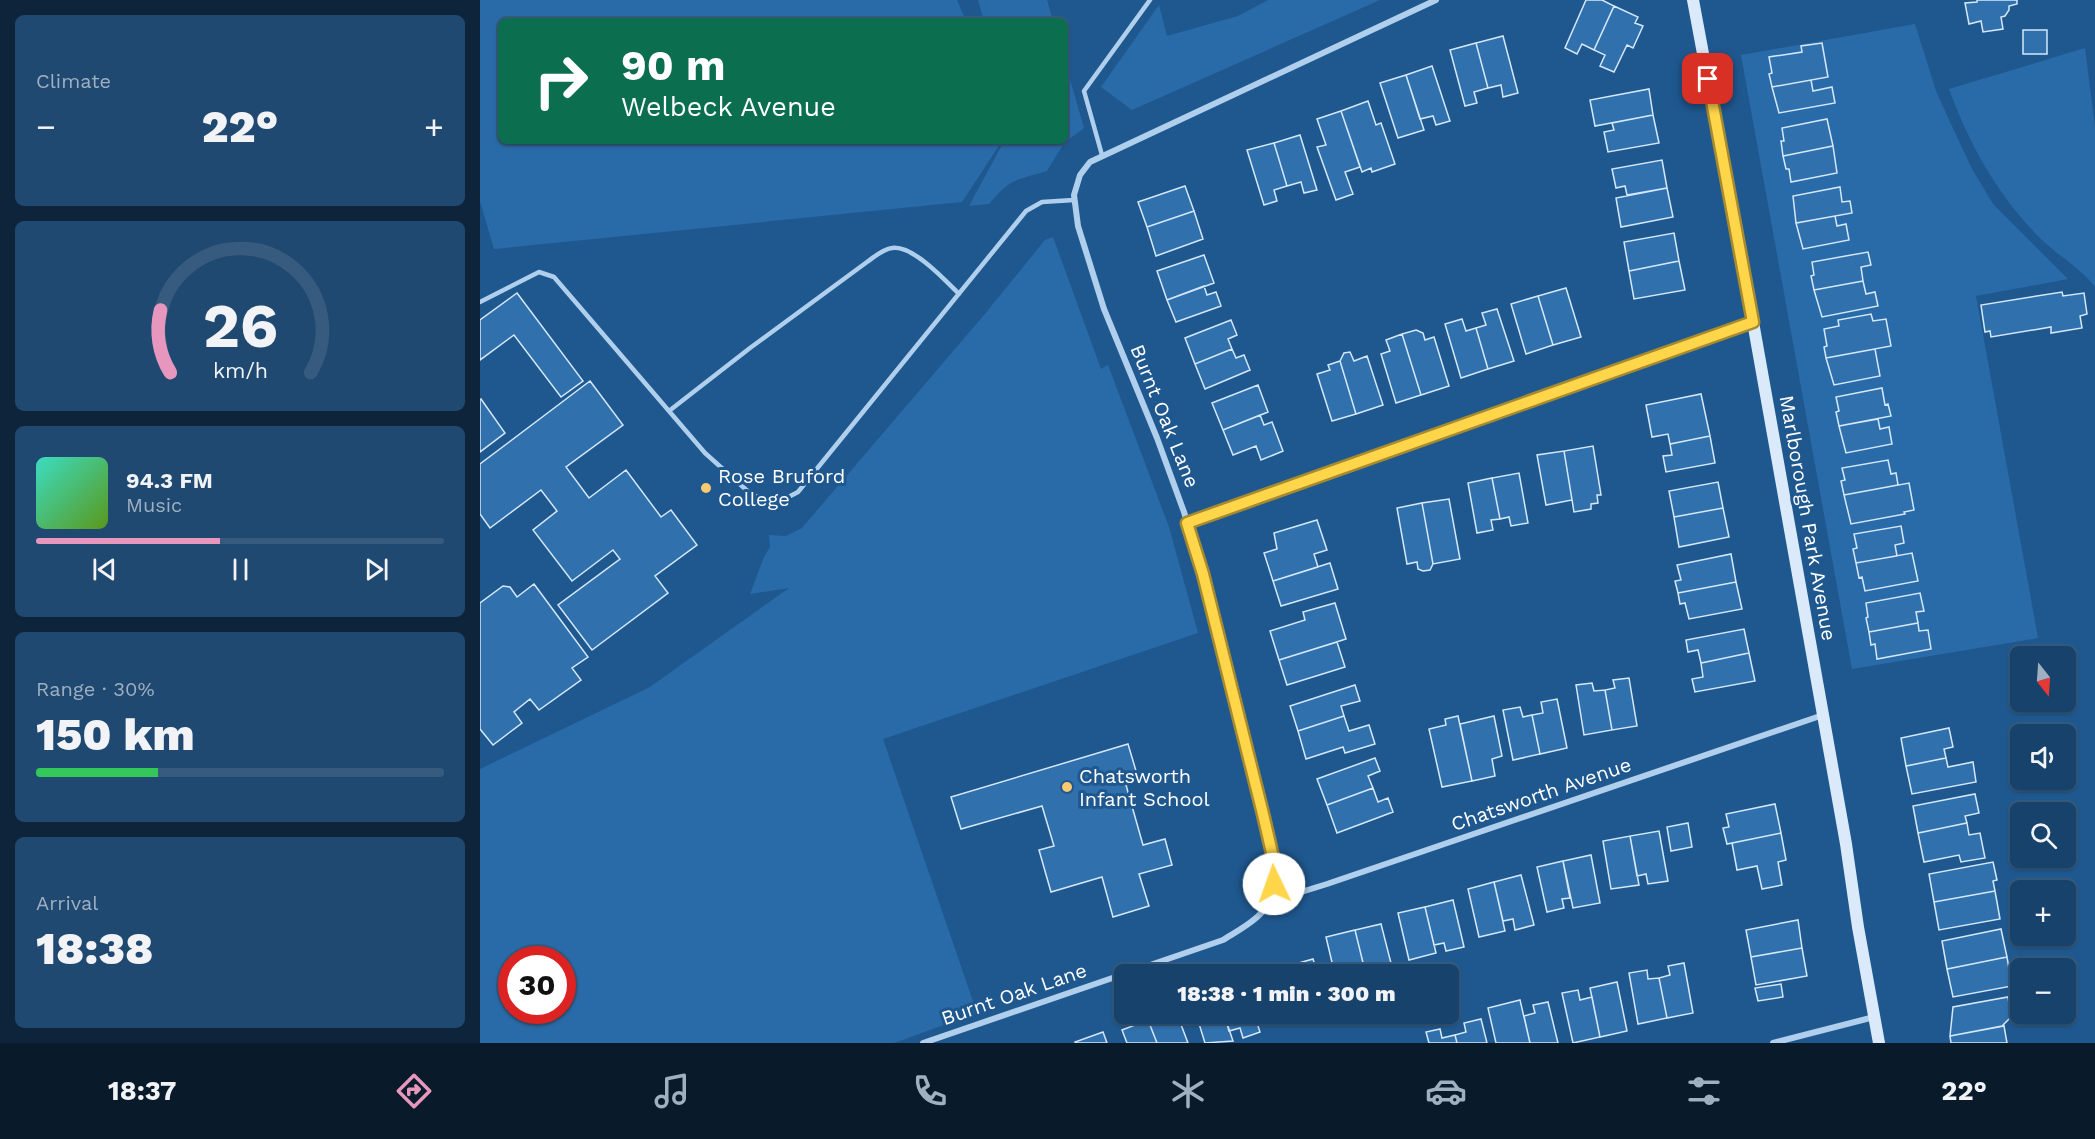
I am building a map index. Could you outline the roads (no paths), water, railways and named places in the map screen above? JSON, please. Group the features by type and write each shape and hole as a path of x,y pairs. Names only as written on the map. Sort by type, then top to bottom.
{"street":[{"name":"Burnt Oak Lane","path":"923,1043 1223,940 1248,925 1269,902 1274,890 1272,853 1203,574 1157,438 1099,295 1078,226 1074,200 1082,170 1102,155 1436,0"},
{"name":"Marlborough Park Avenue","path":"1693,0 1823,715 1878,1043"},
{"path":"1187,523 1753,322"},
{"name":"Chatsworth Avenue","path":"1269,902 1328,884 1823,715"},
{"path":"1773,1043 1874,1017"}],"lane":[{"path":"1102,155 1084,91 1150,0"},
{"path":"480,302 539,272 554,277 705,453 752,495 777,503 798,492 1026,211 1042,202 1074,200"},
{"path":"669,411 750,348 873,258 893,248 909,251 960,294"}],"place":[{"name":"Rose Bruford College","path":"706,488"},
{"name":"Chatsworth Infant School","path":"1067,787"}]}
